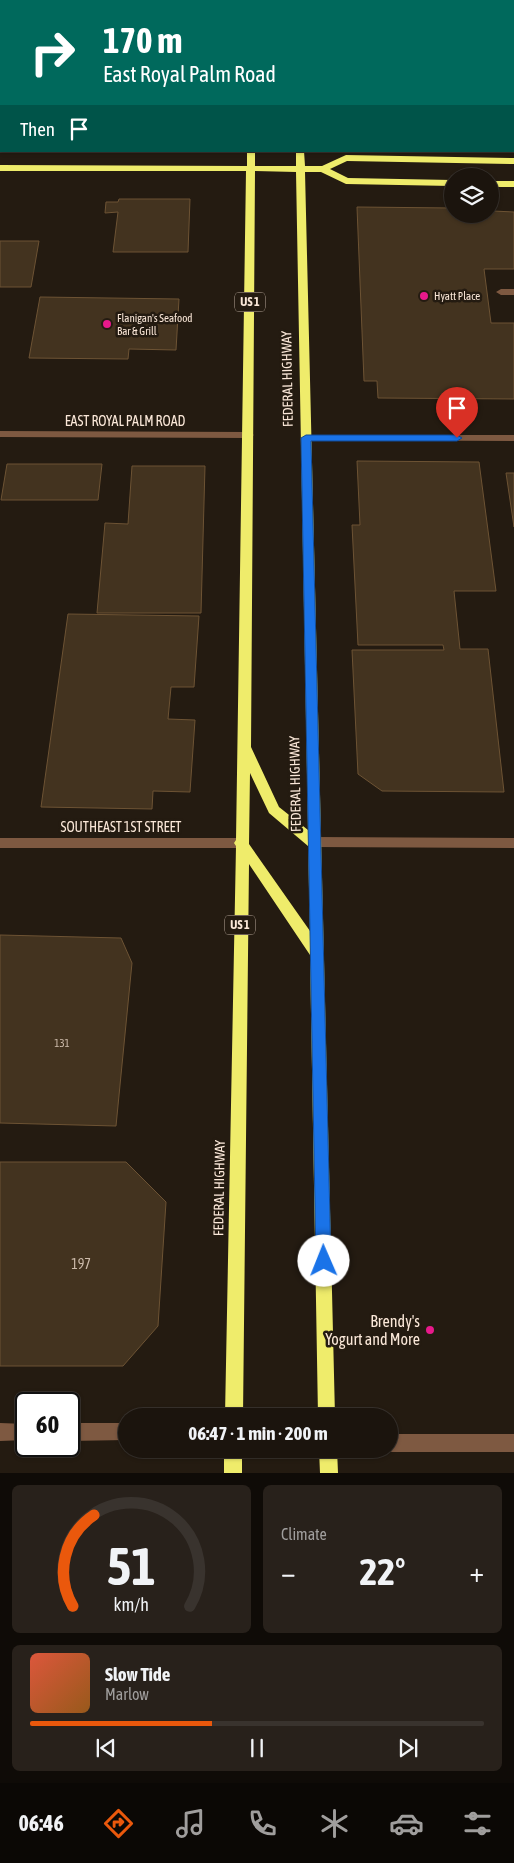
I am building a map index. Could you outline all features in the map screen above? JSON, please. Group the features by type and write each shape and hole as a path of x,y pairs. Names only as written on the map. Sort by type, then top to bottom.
{"main road":[{"name":"FEDERAL HIGHWAY","path":"234,1408 241,844 249,435 251,152"},
{"name":"FEDERAL HIGHWAY","path":"300,152 327,1408"},
{"path":"0,168 322,169 346,158 514,161"},
{"path":"322,169 346,181 444,183"},
{"path":"499,184 514,184"},
{"path":"243,745 274,810 314,842"},
{"path":"241,844 274,888 316,952"},
{"path":"233,1458 233,1473"},
{"path":"328,1458 329,1473"}],"street":[{"path":"501,292 514,292"},
{"name":"EAST ROYAL PALM ROAD","path":"0,434 249,435"},
{"path":"306,438 514,438"},
{"path":"314,842 514,843"},
{"name":"SOUTHEAST 1ST STREET","path":"0,843 241,844"},
{"path":"0,1432 15,1432"},
{"path":"80,1432 118,1432"},
{"path":"398,1442 514,1443"}],"building":[{"path":"119,199 190,199 188,252 113,252 118,212 105,213 106,202 118,202"},
{"name":"Hyatt Place","path":"357,207 444,208 444,223 499,223 499,211 514,212 514,269 484,269 491,323 514,323 514,399 378,398 377,381 364,381"},
{"path":"0,241 39,241 31,287 0,287"},
{"name":"Flanigan's Seafood Bar & Grill","path":"40,297 179,299 176,350 129,349 128,359 29,358"},
{"path":"357,461 479,462 496,591 454,591 460,649 488,649 504,792 382,791 358,774 352,650 444,650 443,645 358,645 352,525 360,525"},
{"path":"7,464 102,464 98,500 1,500"},
{"path":"132,466 205,466 201,613 97,613 105,523 128,524"},
{"path":"506,473 514,473 514,527"},
{"path":"68,614 199,616 194,687 171,687 168,719 195,720 190,792 153,791 152,809 41,807"},
{"path":"0,935 121,938 132,963 116,1126 0,1123"},
{"path":"0,1162 126,1162 166,1202 158,1326 123,1366 0,1366"}],"place":[{"name":"Hyatt Place","path":"424,296"},
{"name":"Flanigan's Seafood Bar & Grill","path":"107,324"},
{"name":"Brendy's Yogurt and More","path":"430,1330"}],"route":[{"path":"324,1261 306,438 457,438"}]}
